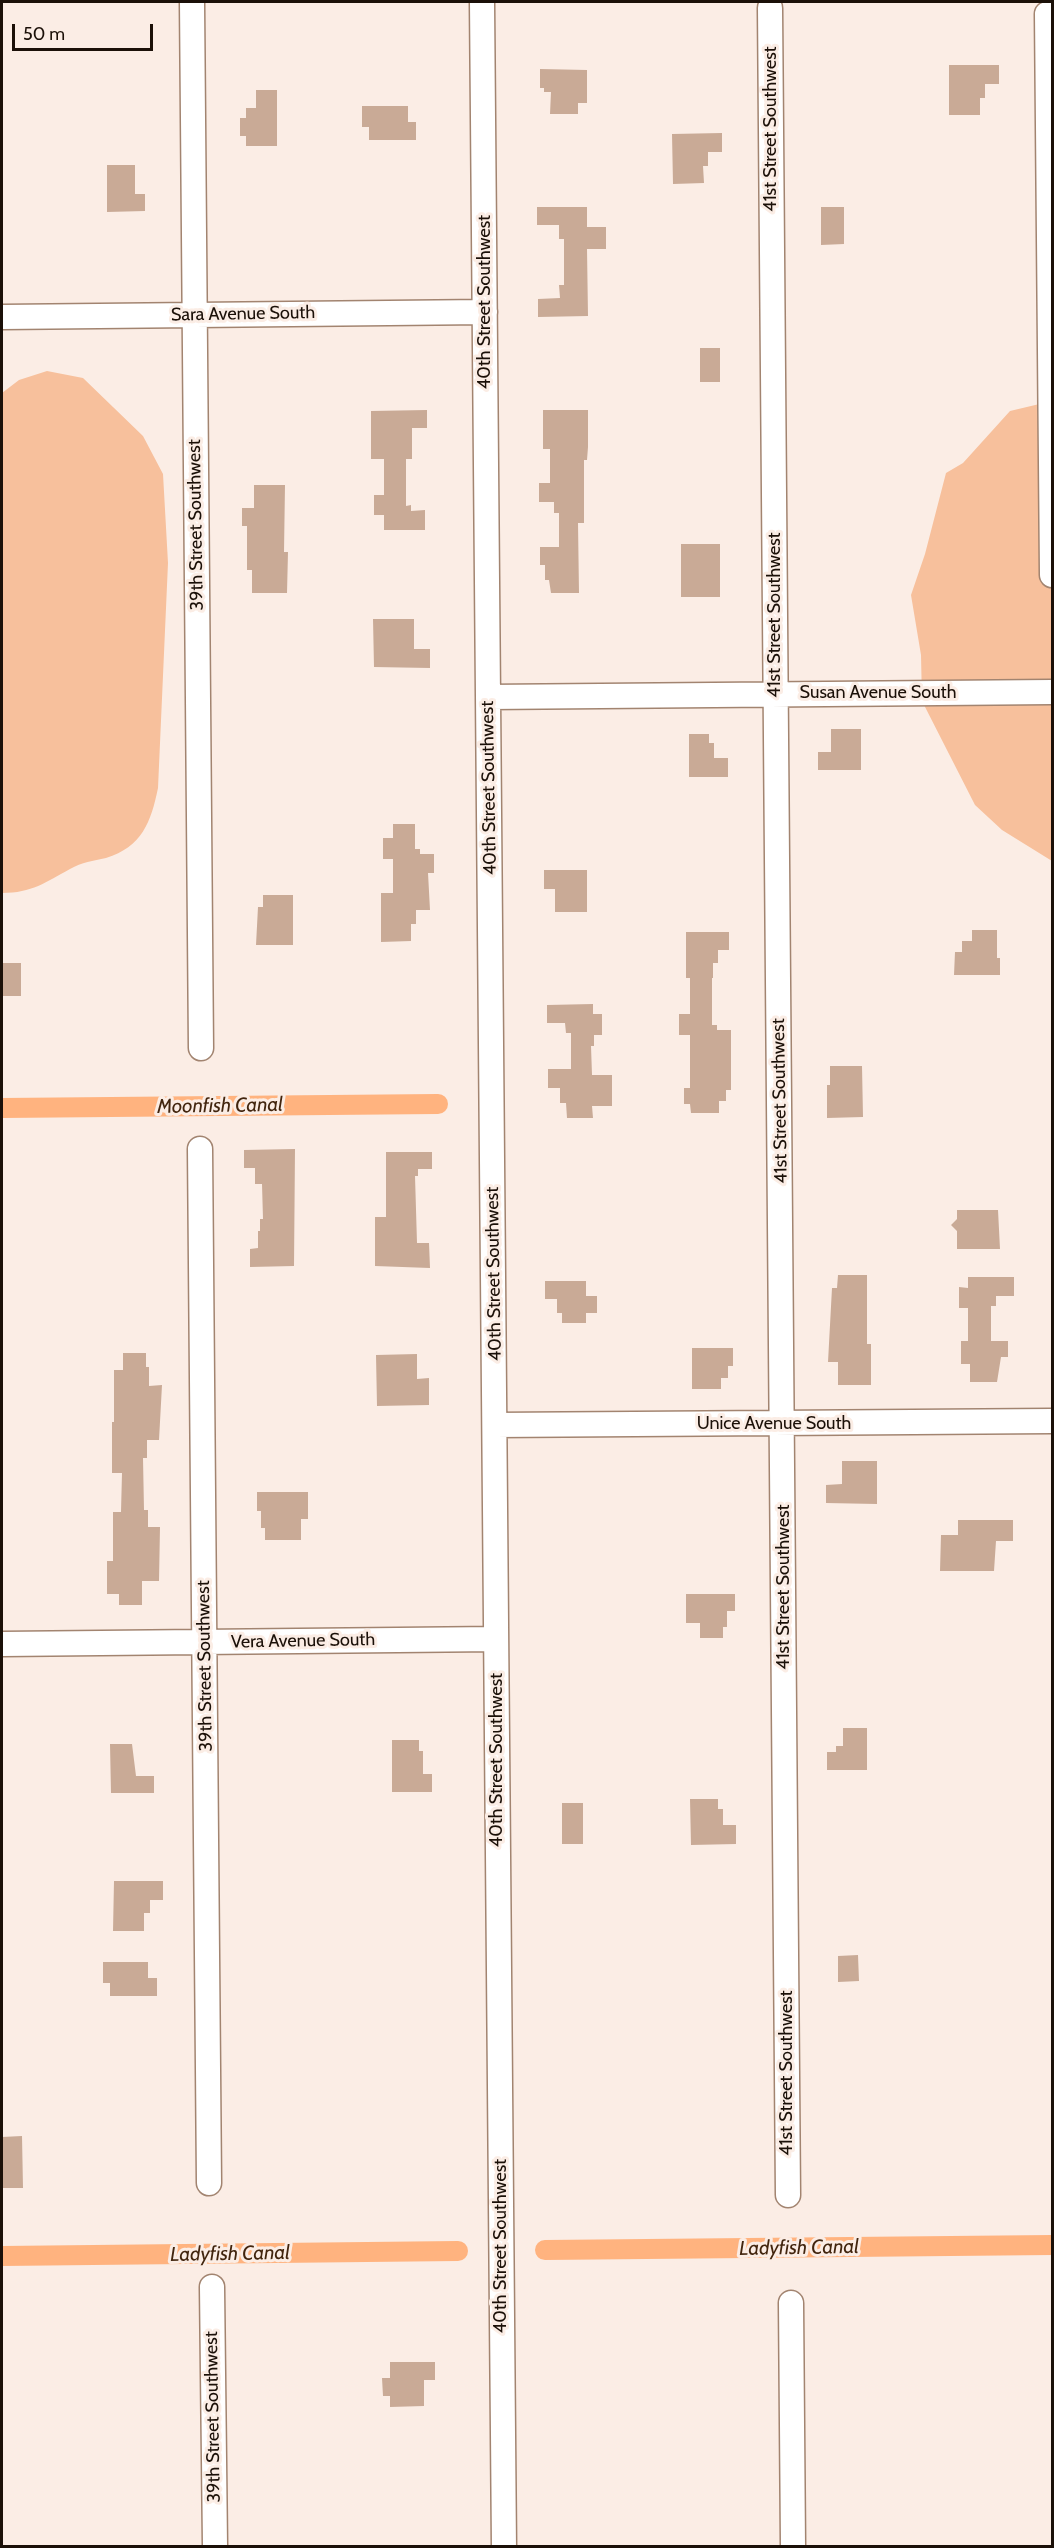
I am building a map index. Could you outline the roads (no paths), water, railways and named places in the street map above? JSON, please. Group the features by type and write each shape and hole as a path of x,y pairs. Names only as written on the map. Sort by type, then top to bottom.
{"street":[{"name":"39th Street Southwest","path":"192,2 201,1048"},
{"name":"40th Street Southwest","path":"482,2 504,2547"},
{"name":"41st Street Southwest","path":"770,8 788,2195"},
{"path":"1047,14 1051,122 1053,575"},
{"name":"Sara Avenue South","path":"2,317 485,312"},
{"name":"Susan Avenue South","path":"488,697 1053,692"},
{"name":"39th Street Southwest","path":"200,1149 209,2183"},
{"name":"Unice Avenue South","path":"495,1425 1053,1421"},
{"name":"Vera Avenue South","path":"2,1644 496,1639"},
{"name":"39th Street Southwest","path":"212,2287 214,2547"},
{"path":"791,2303 793,2547"}],"waterway":[{"name":"Moonfish Canal","path":"2,1108 438,1104"},
{"name":"Ladyfish Canal","path":"545,2250 1052,2245"},
{"name":"Ladyfish Canal","path":"2,2256 458,2251"}]}
